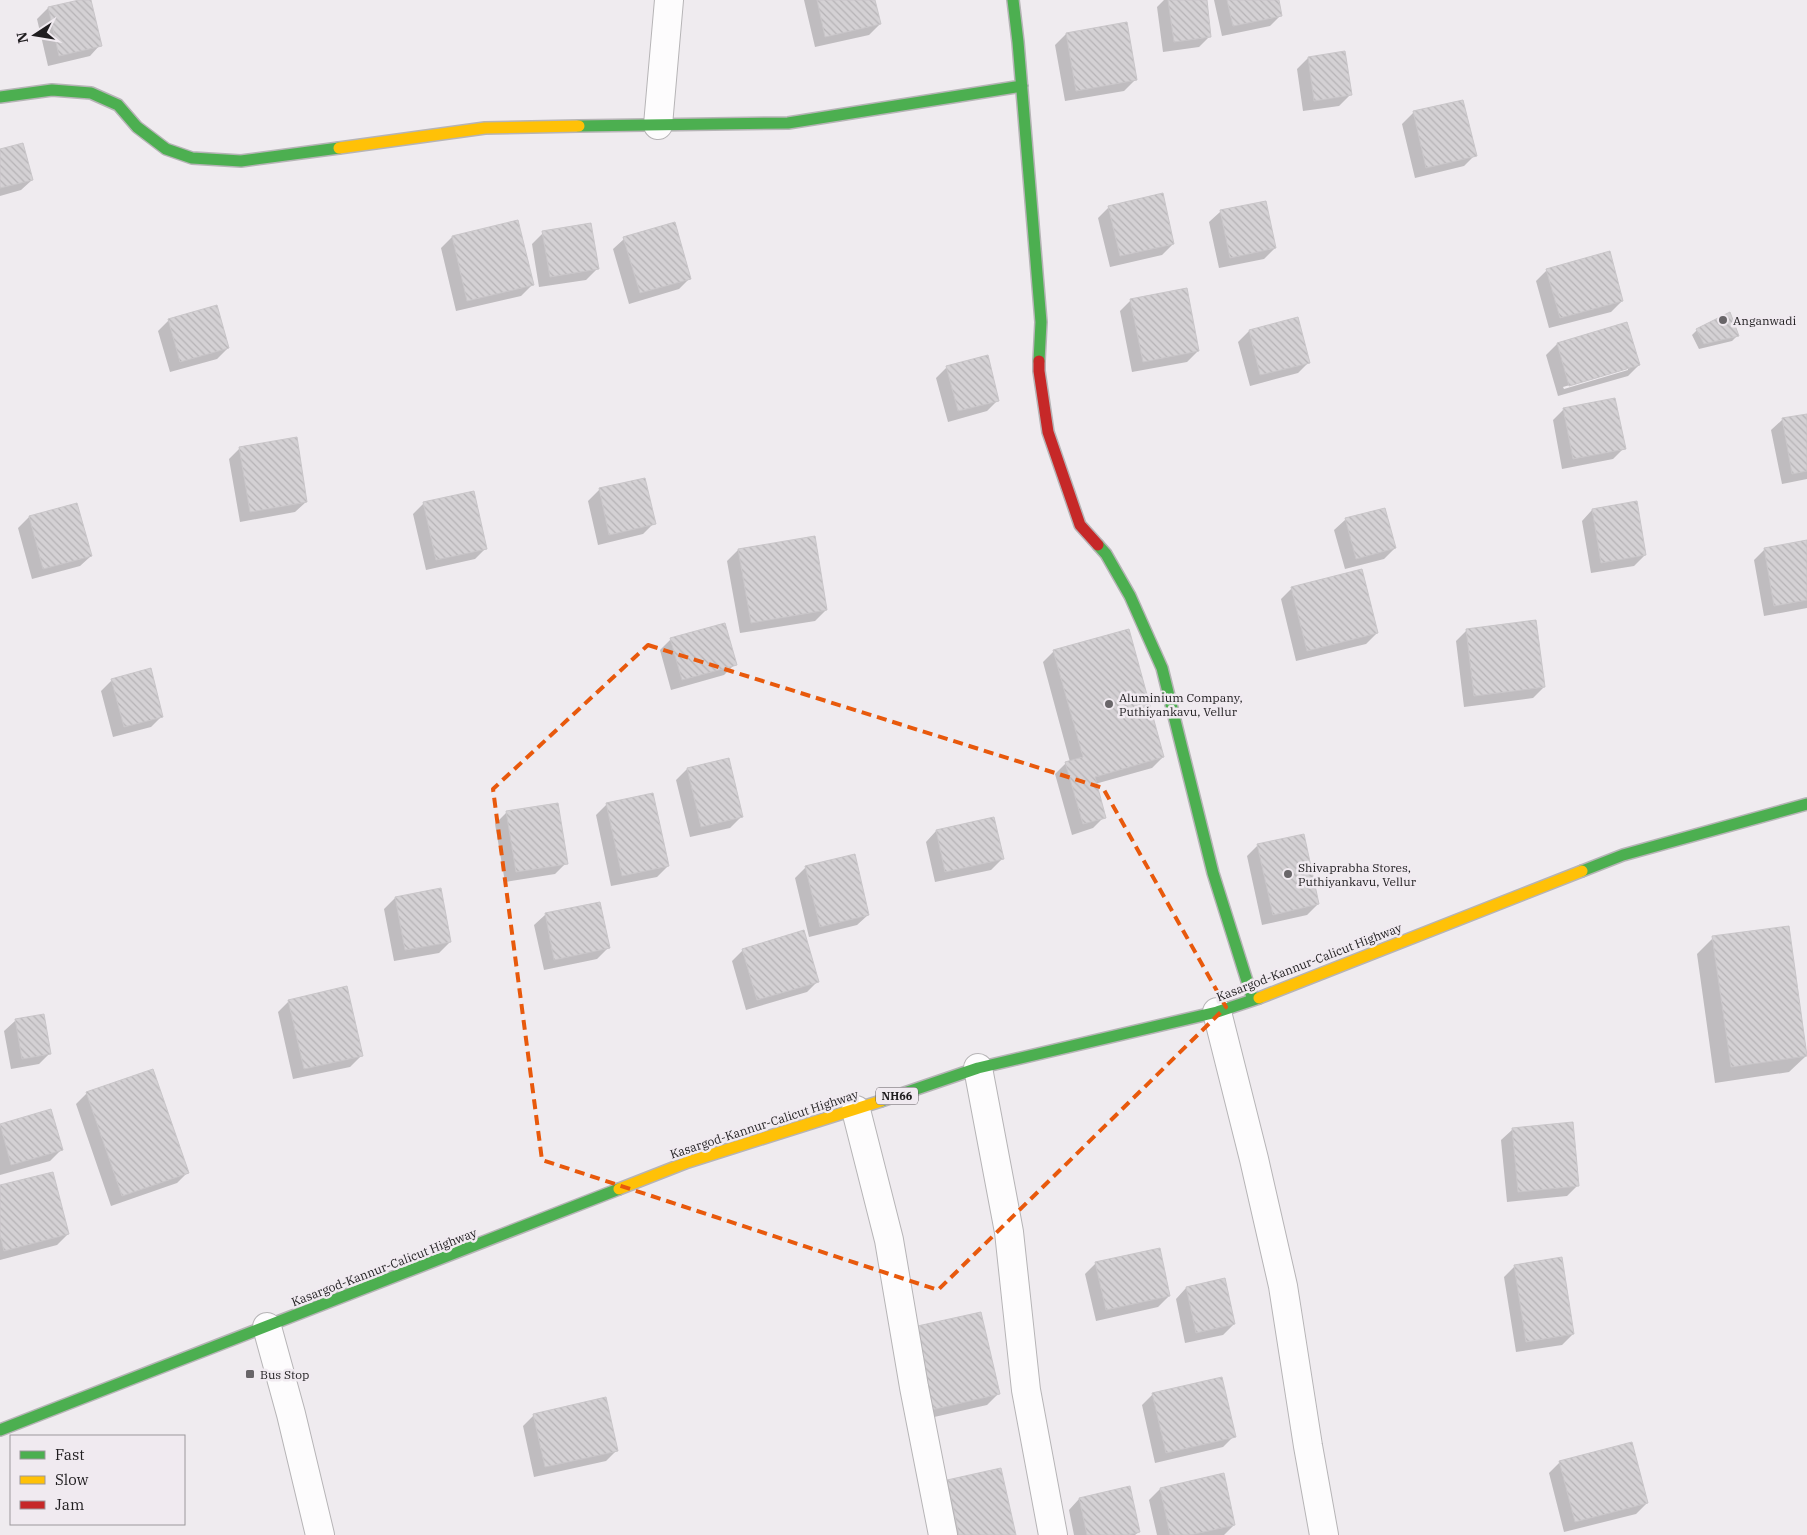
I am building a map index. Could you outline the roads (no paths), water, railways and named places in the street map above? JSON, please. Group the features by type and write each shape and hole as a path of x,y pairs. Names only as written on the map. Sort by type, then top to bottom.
{"main road":[{"path":"1013,0 1022,86 1041,322 1039,371 1048,432 1080,525 1106,554 1130,596 1162,668 1213,873 1253,1000"},
{"path":"0,98 52,90 91,93 118,104 136,127 166,149 192,158 241,161 485,128 788,123 1022,86"},
{"name":"Kasargod-Kannur-Calicut Highway","path":"0,1430 688,1162 856,1110 978,1068 1217,1012 1253,1000 1623,855 1807,804"}],"street":[{"path":"658,125 669,0"},
{"path":"1217,1012 1254,1159 1283,1286 1324,1535"},
{"path":"978,1068 1009,1232 1026,1390 1054,1535"},
{"path":"856,1110 889,1240 914,1387 943,1535"},
{"path":"267,1327 291,1414 320,1535"}],"place":[{"name":"Anganwadi","path":"1723,320"},
{"name":"Aluminium Company, Puthiyankavu, Vellur","path":"1109,704"},
{"name":"Shivaprabha Stores, Puthiyankavu, Vellur","path":"1288,874"},
{"name":"Bus Stop","path":"250,1374"}]}
